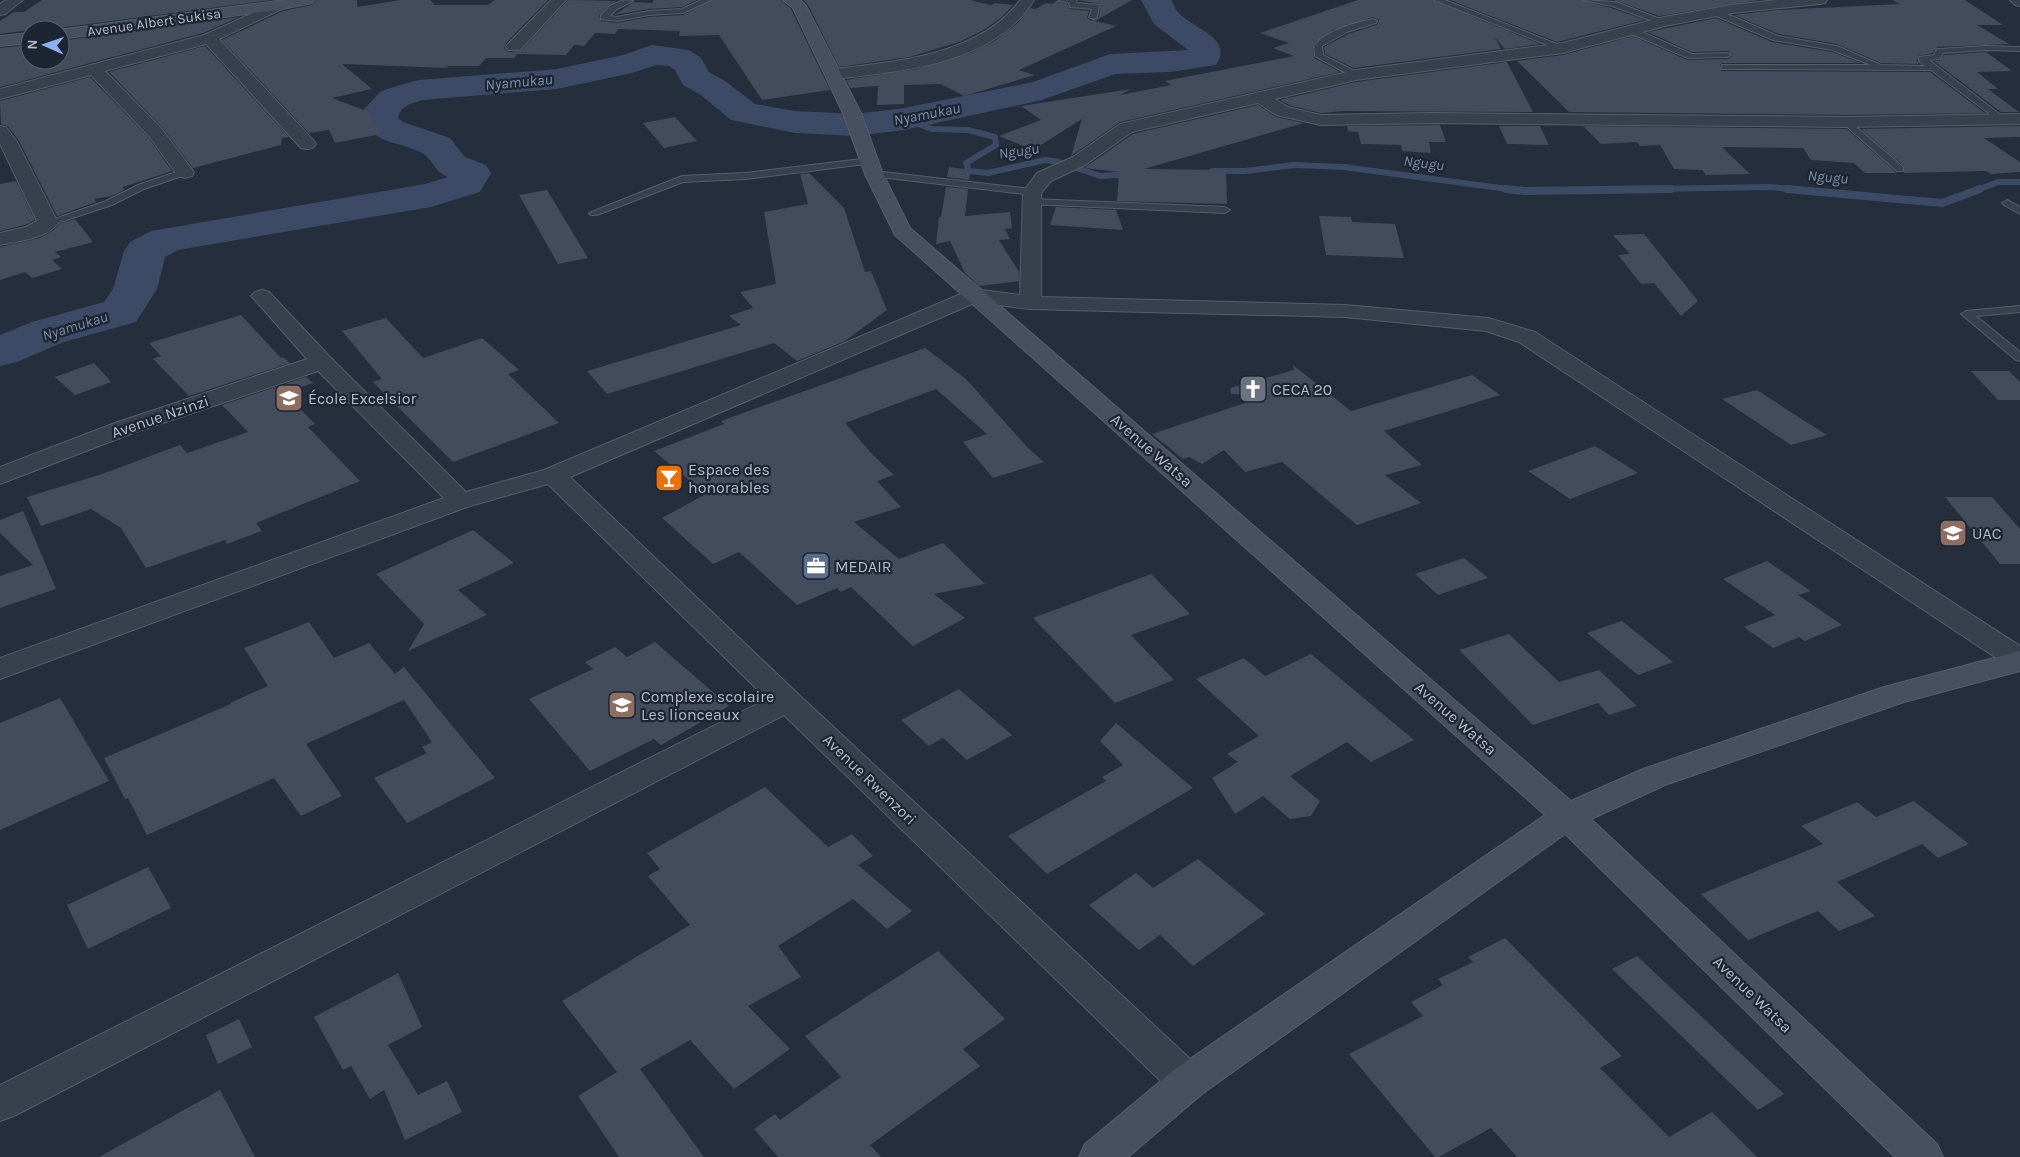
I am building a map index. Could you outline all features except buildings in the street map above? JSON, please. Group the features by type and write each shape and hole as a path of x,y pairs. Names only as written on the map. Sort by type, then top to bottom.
{"street":[{"path":"0,11 16,0"},
{"name":"Avenue Albert Sukisa","path":"70,33 277,6 307,0"},
{"path":"514,47 558,0"},
{"path":"790,0 799,6 834,74 921,63 947,56 985,38 1021,10 1027,0"},
{"path":"1030,303 1032,197 1044,177 1078,161 1126,128 1356,75 1563,48 1664,22 1716,12 1820,0"},
{"path":"0,94 208,38 277,6"},
{"path":"208,38 307,144"},
{"path":"0,41 20,39"},
{"path":"94,70 155,132 184,172"},
{"name":"Avenue Watsa","path":"834,74 852,113 872,167 902,230 1567,816 1923,1157"},
{"path":"1261,97 1282,110 1321,120 1431,118 1847,122 2020,119"},
{"path":"0,131 8,142 48,223 33,231 0,239"},
{"path":"0,670 461,501 553,475 975,295 1030,303 1344,311 1488,324 1526,337 2020,660"},
{"path":"262,296 322,362 461,501"},
{"name":"Avenue Nzinzi","path":"0,476 124,428 322,362"},
{"name":"Avenue Rwenzori","path":"553,475 787,701 1188,1082"},
{"path":"1099,1157 1188,1082 1567,816 1664,773 1895,694 2020,660"},
{"path":"0,1104 787,701"}],"lane":[{"path":"629,1 614,7 604,17 617,19 649,13 683,11 707,0"},
{"path":"1063,0 1073,1 1073,5 1096,7 1093,17"},
{"path":"1438,0 1563,48"},
{"path":"1586,0 1613,4 1664,22"},
{"path":"1716,12 1776,38 1834,48 1885,68"},
{"path":"1356,75 1319,56 1318,45 1331,35 1356,24 1373,21"},
{"path":"1630,30 1691,56 1727,55"},
{"path":"2002,119 1922,59 1937,57 1940,51 1985,48 2020,49"},
{"path":"1725,67 1812,69 1816,67 1933,68"},
{"path":"1847,122 1900,169"},
{"path":"594,213 682,179 872,167 1032,197 1226,210"},
{"path":"48,223 109,203 141,187 184,172"},
{"path":"2007,203 2020,211"},
{"path":"2020,309 1966,314 2020,358"}],"waterway":[{"name":"Nyamukau","path":"0,352 48,332 120,312 135,289 145,251 166,240 431,195 466,184 472,173 452,165 437,146 390,130 379,120 382,109 393,98 419,90 557,79 632,63 652,55 677,57 689,65 695,78 713,88 744,112 795,122 856,125 904,119 1042,90 1110,64 1169,62 1204,58 1204,46 1165,17 1156,0"},
{"name":"Ngugu","path":"904,119 932,129 968,130 995,137 996,145 966,163 969,171 988,173 1045,160 1059,162 1100,176 1130,174"},
{"name":"Ngugu","path":"1212,171 1245,171 1294,165 1344,167 1515,190"},
{"name":"Ngugu","path":"1977,190 1998,182 2020,182"},
{"name":"Ngugu","path":"1594,190 1770,187 1801,190"},
{"name":"Ngugu","path":"1506,189 1515,190"},
{"name":"Ngugu","path":"1515,190 1671,189"},
{"name":"Ngugu","path":"1787,189 1942,203 1980,189"}],"place":[{"name":"CECA 20","path":"1253,389"},
{"name":"École Excelsior","path":"289,398"},
{"name":"Espace des honorables","path":"669,478"},
{"name":"UAC","path":"1953,533"},
{"name":"MEDAIR","path":"816,566"},
{"name":"Complexe scolaire Les lionceaux","path":"622,705"}]}
